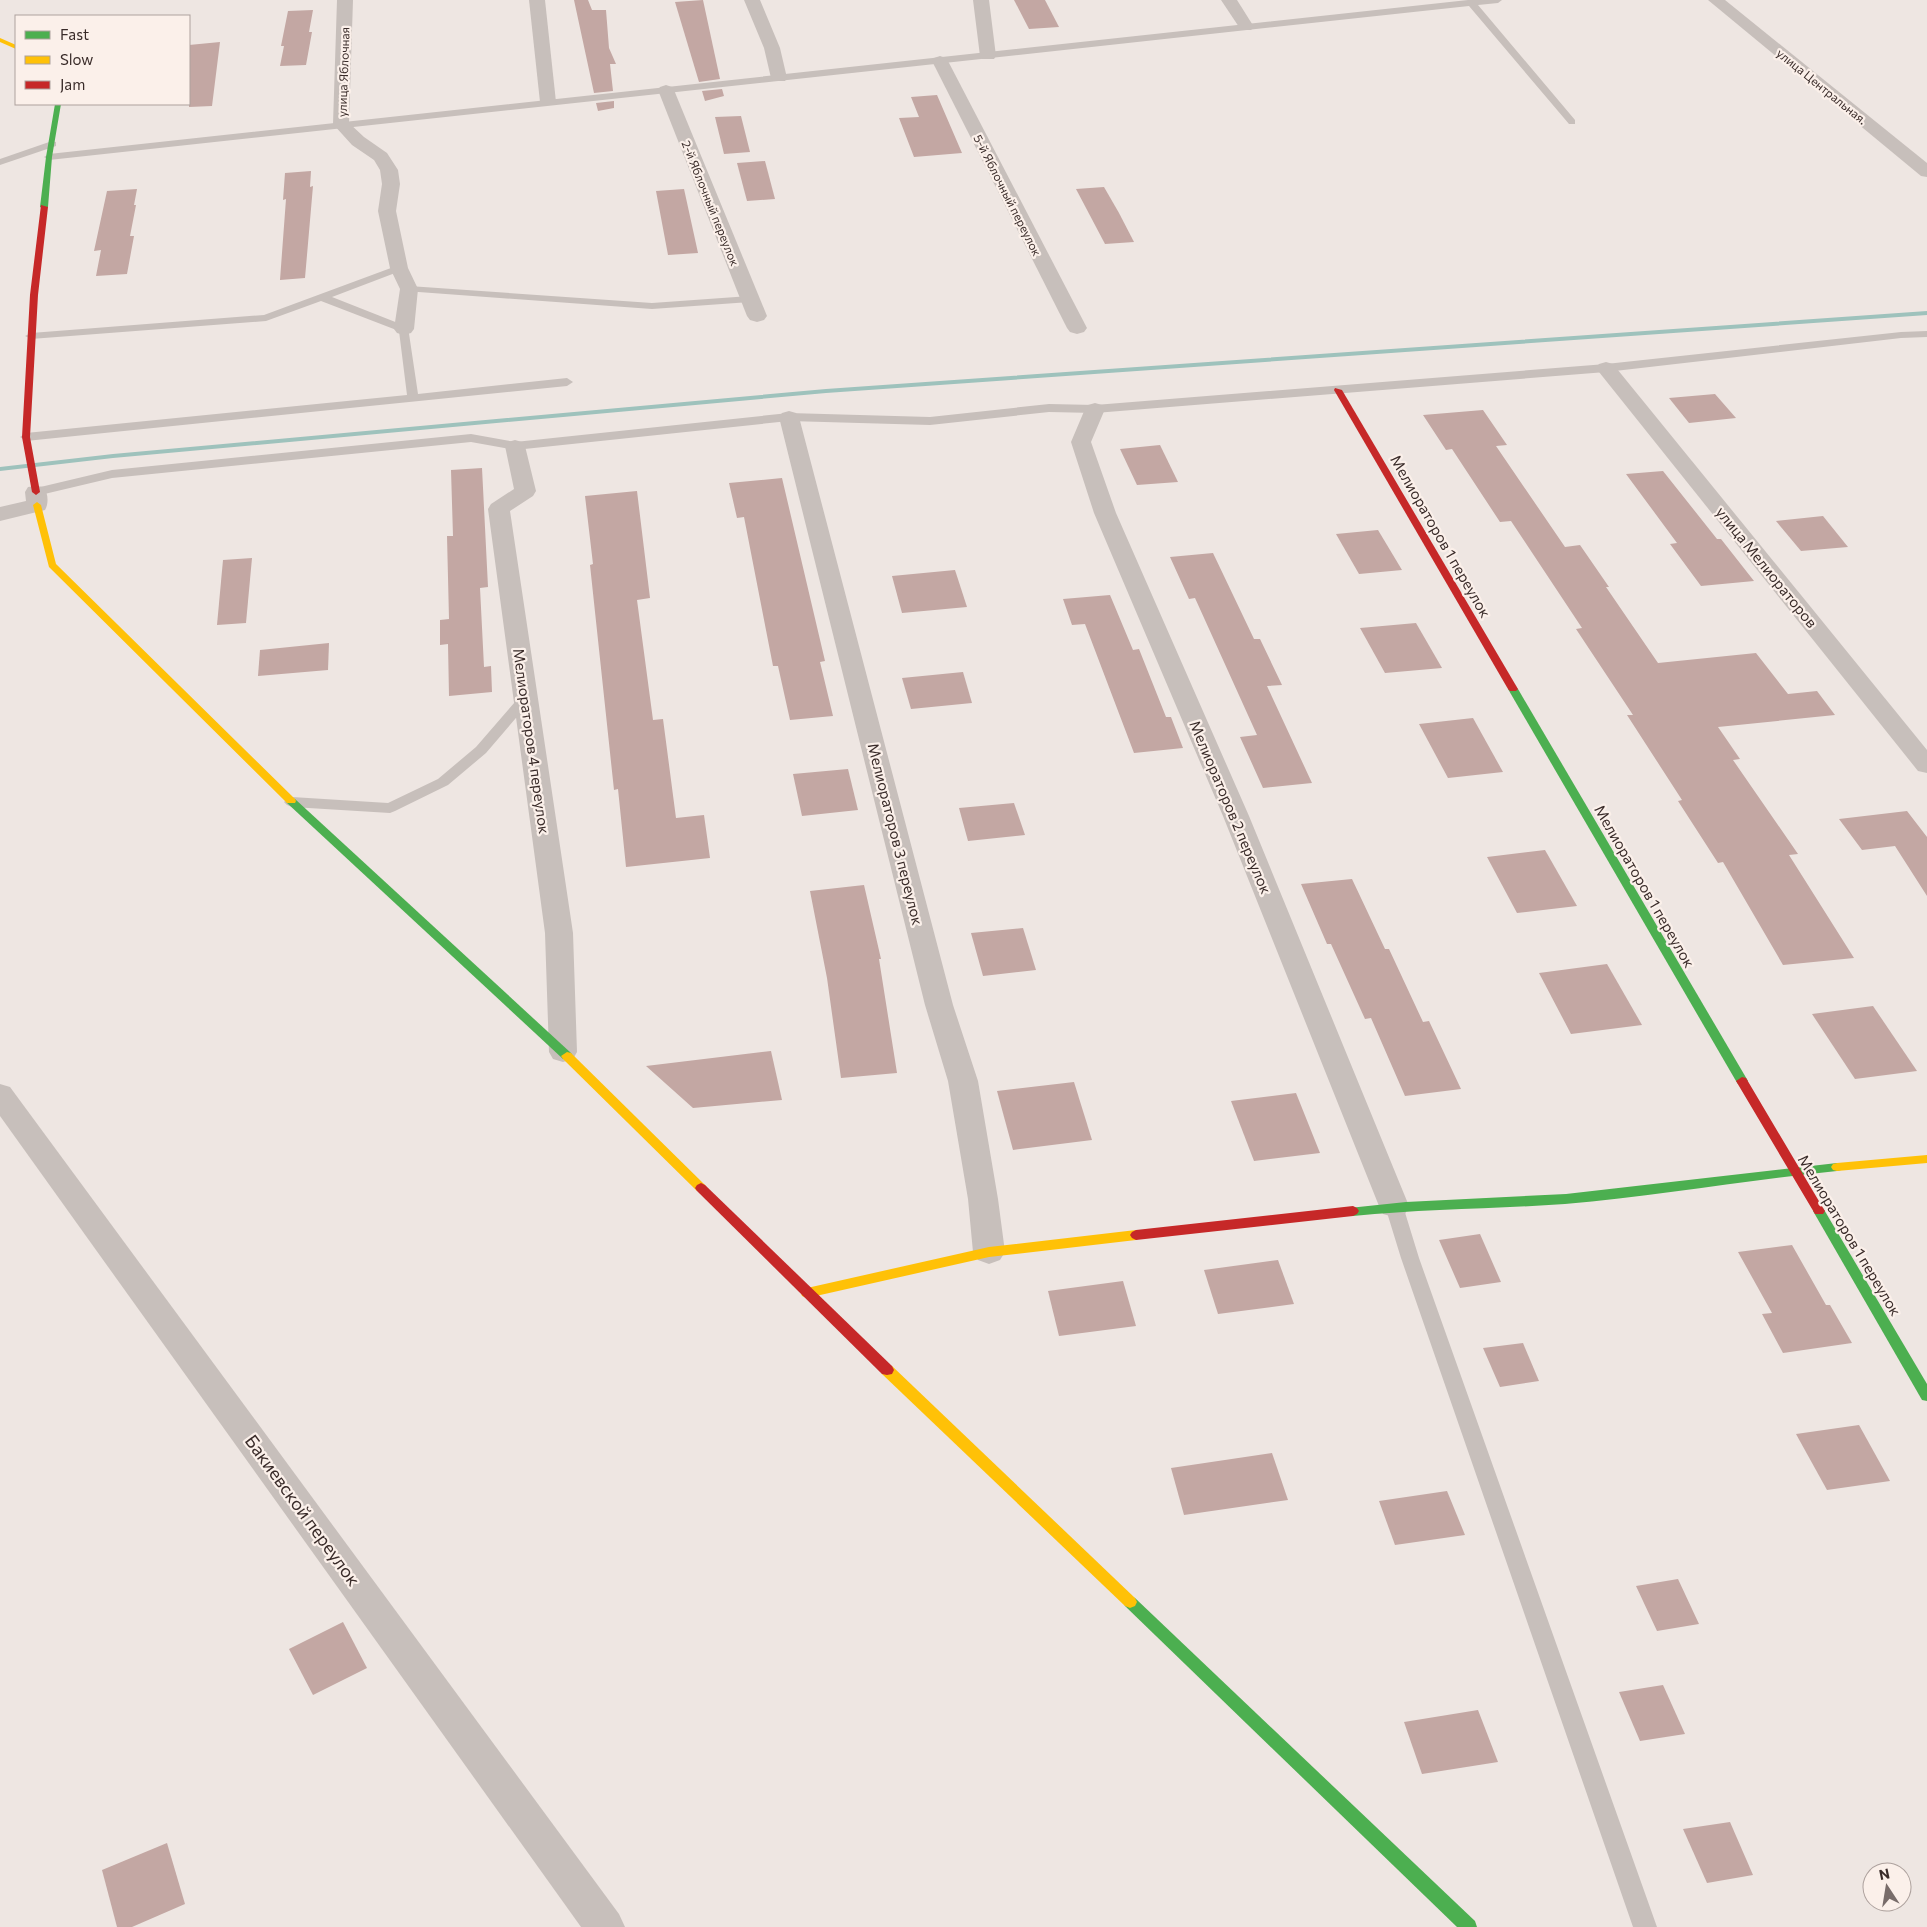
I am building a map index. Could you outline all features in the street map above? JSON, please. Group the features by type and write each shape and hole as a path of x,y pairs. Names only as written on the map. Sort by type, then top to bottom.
{"street":[{"name":"улица Яблочная","path":"345,0 341,124 358,141 381,157 389,170 392,184 387,212 399,268 409,289"},
{"path":"538,0 548,102"},
{"path":"752,0 772,48 779,78"},
{"path":"981,0 988,56"},
{"path":"1229,0 1246,27"},
{"name":"улица Центральная.","path":"1716,0 1927,172"},
{"path":"0,40 15,47"},
{"name":"5-й Яблочный переулок","path":"940,61 1076,328"},
{"name":"2-й Яблочный переулок","path":"666,90 753,307"},
{"path":"58,105 34,295 26,437 36,498 52,565 292,802 563,1052 807,1292 1469,1927"},
{"path":"404,329 409,289"},
{"name":"улица Мелиораторов","path":"1606,368 1927,766"},
{"name":"Мелиораторов 1 переулок","path":"1338,390 1794,1172 1927,1396"},
{"name":"Мелиораторов 2 переулок","path":"1095,409 1081,442 1105,513 1236,816 1394,1206"},
{"name":"Мелиораторов 3 переулок","path":"789,417 940,1005 963,1081 990,1252"},
{"name":"Мелиораторов 4 переулок","path":"516,446 525,491 499,508 559,933 563,1052"},
{"path":"0,514 36,498"},
{"name":"Бакиевской переулок","path":"0,1094 605,1927"},
{"path":"807,1292 990,1252 1394,1206 1537,1200 1642,1192 1794,1172 1927,1159"}],"lane":[{"path":"50,157 1498,0"},
{"path":"1470,2 1572,122"},
{"path":"0,162 52,144"},
{"path":"32,336 266,318 399,268"},
{"path":"409,289 652,306 753,307"},
{"path":"321,297 404,329 413,398"},
{"path":"36,498 112,474 471,438 516,446 789,417 930,421 1049,408 1095,409 1606,368 1900,335 1927,334"},
{"path":"26,437 567,382"},
{"path":"292,802 390,808 443,782 482,750 526,698"},
{"path":"1394,1206 1413,1267 1645,1927"}],"building":[{"path":"574,0 588,0 592,10 606,10 609,48 616,64 610,64 613,91 594,93"},
{"path":"703,0 720,79 699,82 675,2"},
{"path":"1014,0 1045,0 1059,27 1029,29"},
{"path":"313,10 309,32 312,32 306,65 280,66 284,46 281,46 288,11"},
{"path":"220,42 212,106 189,107 190,45"},
{"path":"722,89 724,96 705,101 702,91"},
{"path":"937,95 962,153 914,157 899,118 919,117 911,97"},
{"path":"614,101 614,108 598,111 596,103"},
{"path":"741,116 750,152 724,154 715,117"},
{"path":"765,161 775,199 747,201 737,163"},
{"path":"311,171 310,187 313,186 305,278 280,280 286,199 283,200 285,173"},
{"path":"1104,187 1134,242 1105,244 1076,189"},
{"path":"137,189 130,236 134,236 127,274 96,276 101,250 94,251 107,191"},
{"path":"684,189 698,253 668,255 656,191"},
{"path":"1715,394 1736,418 1689,423 1669,398"},
{"path":"1483,410 1507,445 1496,446 1565,547 1580,545 1658,663 1756,653 1788,694 1817,691 1835,715 1718,727 1740,759 1733,760 1798,854 1789,855 1854,958 1783,965 1723,862 1718,863 1678,801 1682,800 1627,715 1633,715 1576,629 1582,628 1511,521 1500,522 1452,449 1446,450 1423,415"},
{"path":"1160,445 1178,482 1137,485 1120,449"},
{"path":"482,468 488,587 480,588 484,667 491,666 492,692 449,696 448,644 440,645 440,620 449,619 447,536 453,536 451,470"},
{"path":"1663,471 1717,539 1721,539 1754,581 1701,586 1670,544 1677,543 1626,474"},
{"path":"782,478 825,661 820,662 833,716 790,720 778,666 773,666 744,517 737,518 729,483"},
{"path":"637,491 650,598 637,600 653,720 663,719 676,818 704,815 710,858 626,867 618,789 614,790 590,565 593,564 585,496"},
{"path":"1823,516 1848,547 1801,551 1776,521"},
{"path":"1378,530 1402,570 1359,574 1336,534"},
{"path":"1213,553 1254,639 1260,639 1282,685 1267,686 1312,783 1263,788 1240,737 1257,735 1195,598 1189,599 1170,557"},
{"path":"252,558 246,623 217,625 223,560"},
{"path":"955,570 967,607 902,613 892,576"},
{"path":"1110,595 1133,650 1139,649 1166,717 1171,717 1183,748 1134,753 1085,624 1072,625 1063,599"},
{"path":"1416,623 1442,668 1385,673 1360,628"},
{"path":"329,643 328,670 258,676 260,650"},
{"path":"963,672 972,703 911,709 902,678"},
{"path":"1473,718 1503,772 1448,778 1419,724"},
{"path":"848,769 858,810 802,816 793,774"},
{"path":"1014,803 1025,835 968,841 959,808"},
{"path":"1907,811 1927,837 1927,896 1895,846 1862,850 1839,819"},
{"path":"1545,850 1577,906 1517,913 1487,857"},
{"path":"1352,879 1385,949 1389,949 1423,1022 1429,1021 1461,1089 1405,1096 1371,1018 1365,1019 1331,944 1327,944 1301,884"},
{"path":"864,885 881,959 879,959 897,1073 841,1078 827,978 810,891"},
{"path":"1023,928 1036,970 983,976 971,933"},
{"path":"1607,964 1642,1025 1571,1034 1539,973"},
{"path":"1873,1006 1917,1071 1855,1079 1812,1014"},
{"path":"771,1051 782,1100 693,1108 646,1066"},
{"path":"1074,1082 1092,1140 1013,1150 997,1091"},
{"path":"1296,1093 1320,1153 1254,1161 1231,1101"},
{"path":"1480,1234 1501,1282 1460,1288 1439,1240"},
{"path":"1792,1245 1826,1305 1830,1305 1852,1343 1783,1353 1762,1314 1772,1313 1738,1252"},
{"path":"1278,1260 1294,1304 1218,1314 1204,1270"},
{"path":"1123,1281 1136,1326 1059,1336 1048,1291"},
{"path":"1523,1343 1539,1381 1500,1387 1483,1348"},
{"path":"1859,1425 1890,1481 1827,1490 1796,1434"},
{"path":"1272,1453 1288,1500 1184,1515 1171,1468"},
{"path":"1447,1491 1465,1535 1395,1545 1379,1501"},
{"path":"1678,1579 1699,1624 1657,1631 1636,1586"},
{"path":"343,1622 367,1668 313,1695 289,1649"},
{"path":"1663,1685 1685,1734 1640,1741 1619,1692"},
{"path":"1478,1710 1498,1762 1422,1774 1404,1722"},
{"path":"1730,1822 1753,1875 1707,1883 1683,1829"},
{"path":"167,1843 185,1904 132,1927 117,1927 102,1870"}],"waterway":[{"path":"0,469 113,456 826,391 1927,313"}],"traffic: fast":[{"path":"44,207 49,157 58,105"},
{"path":"1513,689 1742,1081"},
{"path":"291,801 567,1056"},
{"path":"1353,1211 1566,1199 1837,1167"},
{"path":"1819,1211 1927,1396"},
{"path":"1130,1602 1469,1927"}],"traffic: slow":[{"path":"0,40 15,47"},
{"path":"37,505 52,565 291,801"},
{"path":"567,1056 701,1188"},
{"path":"1837,1167 1927,1159"},
{"path":"807,1293 989,1252 1136,1235"},
{"path":"887,1370 1130,1602"}],"traffic: jam":[{"path":"36,492 26,437 34,295 44,207"},
{"path":"1338,390 1513,689"},
{"path":"1742,1081 1819,1211"},
{"path":"701,1188 887,1370"},
{"path":"1136,1235 1353,1211"}]}
